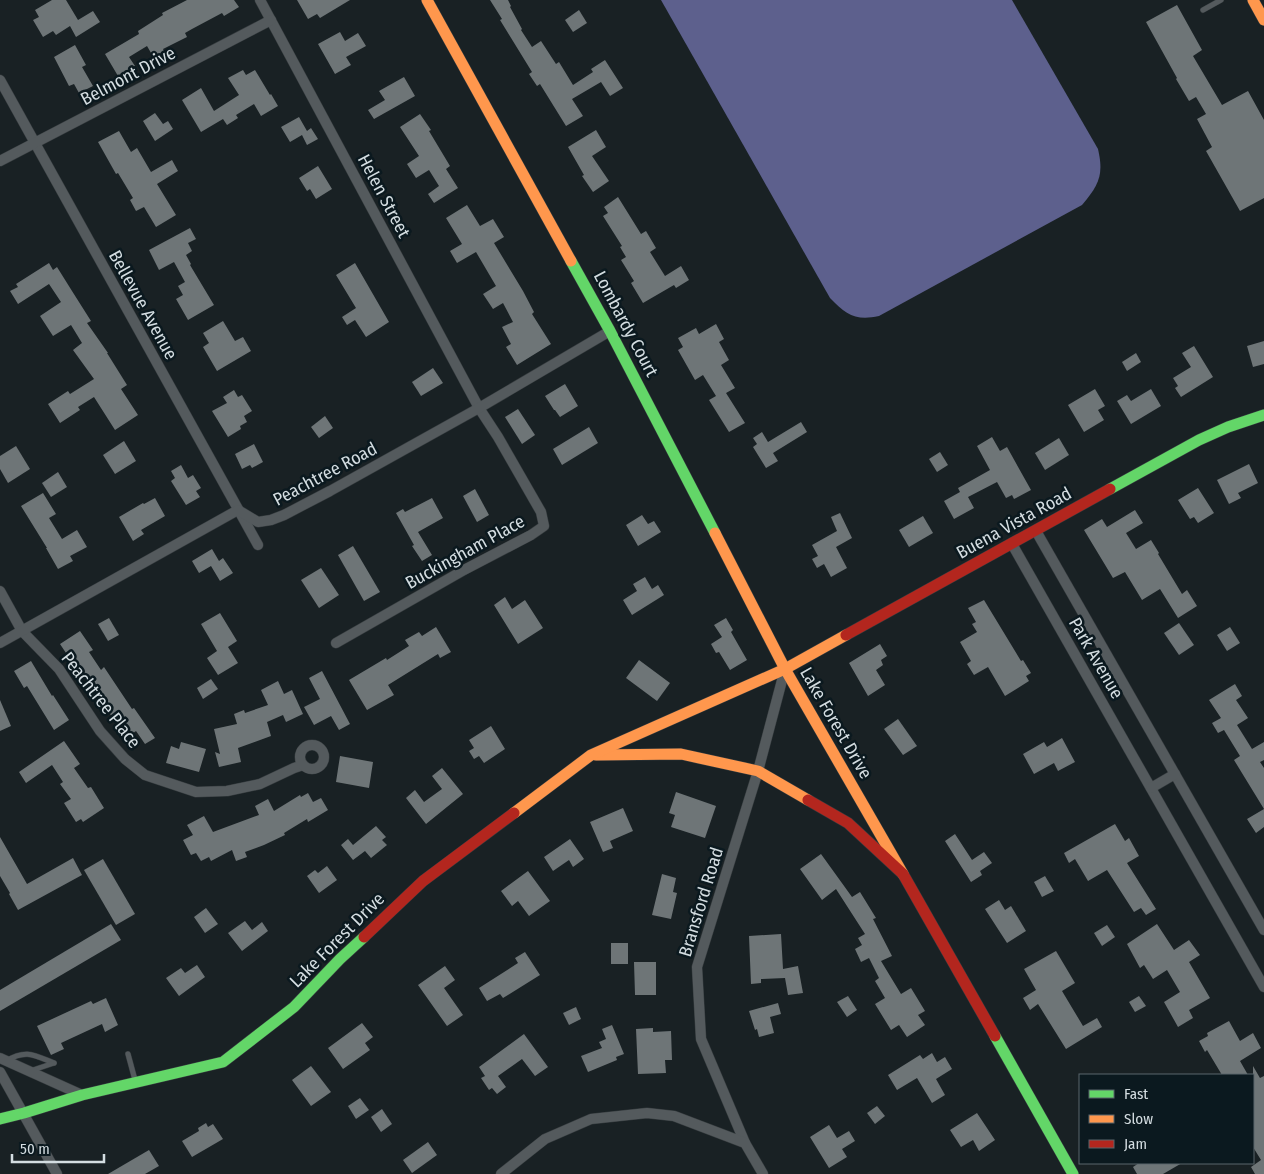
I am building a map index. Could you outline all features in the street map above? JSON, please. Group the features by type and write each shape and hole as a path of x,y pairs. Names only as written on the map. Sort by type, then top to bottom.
{"street":[{"name":"Helen Street","path":"260,0 479,408"},
{"name":"Lombardy Court","path":"427,0 610,331 785,669"},
{"path":"1253,0 1264,20"},
{"name":"Belmont Drive","path":"0,161 271,20"},
{"name":"Bellevue Avenue","path":"0,80 258,545"},
{"name":"Peachtree Road","path":"238,510 258,522 284,515 479,408 610,331"},
{"name":"Buckingham Place","path":"336,643 544,526 541,512 479,408"},
{"name":"Buena Vista Road","path":"785,669 1199,440 1228,427 1264,415"},
{"path":"0,643 238,510"},
{"name":"Park Avenue","path":"1036,531 1264,930"},
{"name":"Park Avenue","path":"1012,544 1264,987"},
{"name":"Peachtree Place","path":"0,591 22,631 59,669 100,731 125,759 145,775 196,792 227,791 260,784 302,765"},
{"name":"Lake Forest Drive","path":"0,1119 82,1095 223,1062 294,1007 340,958 423,881 591,755 785,669 1073,1174"},
{"name":"Bransford Road","path":"763,1174 745,1142 701,1039 697,966 758,771 785,669"},
{"name":"Lake Forest Drive","path":"591,755 681,754 758,771 848,823 903,874"},
{"path":"1151,788 1175,774"},
{"path":"3,1059 82,1095"},
{"path":"0,1072 57,1174"},
{"path":"501,1174 545,1138 591,1119 647,1113 674,1116 745,1142"}],"lane":[{"path":"1203,10 1221,0"},
{"path":"3,1059 25,1053 54,1063 30,1071"},
{"path":"128,1054 136,1082"}],"water":[{"path":"661,0 1012,0 1098,149 1100,158 1099,179 1093,191 1082,205 879,316 864,318 852,315 841,309 830,298"}],"building":[{"path":"52,0 66,0 78,20 93,11 100,22 76,37 70,26 56,35 53,31 43,37 33,20 39,17 35,10"},
{"path":"187,0 234,0 239,7 224,16 222,13 185,33 187,37 163,49 164,51 154,58 147,46 129,57 135,66 118,76 105,54 139,34 138,31 163,15 162,13"},
{"path":"297,0 350,0 320,18 317,14 308,19"},
{"path":"490,0 508,0 521,30 532,47 541,41 556,64 559,62 573,85 593,72 591,69 605,60 623,88 610,96 601,82 572,99 583,116 566,126 540,84 537,86 529,74 532,72"},
{"path":"1177,5 1202,50 1193,56 1222,105 1248,91 1264,120 1264,198 1240,211 1206,151 1212,147 1197,119 1206,114 1196,97 1189,101 1146,22"},
{"path":"579,10 587,23 573,32 565,20"},
{"path":"340,32 345,41 358,33 366,46 346,57 351,65 335,74 318,44"},
{"path":"75,45 86,65 82,67 93,86 79,93 74,84 69,86 54,57"},
{"path":"243,70 246,75 255,70 278,106 261,116 254,104 236,115 238,118 227,125 223,119 201,132 182,100 201,88 214,111 239,95 228,78"},
{"path":"404,77 415,96 374,119 368,110 385,100 379,91"},
{"path":"155,113 163,124 168,121 173,129 155,141 143,121"},
{"path":"420,114 431,130 429,131 450,166 446,169 458,188 434,203 428,194 439,186 429,170 416,178 407,164 419,156 400,127"},
{"path":"299,117 307,131 311,128 318,139 307,145 302,135 290,142 281,127"},
{"path":"596,130 606,147 592,156 609,181 593,192 582,176 584,175 568,147"},
{"path":"119,131 131,152 137,148 151,172 172,160 178,171 157,184 176,215 156,227 144,207 136,211 130,200 133,198 118,173 116,174 98,142"},
{"path":"318,166 332,189 316,199 310,189 307,191 299,178"},
{"path":"618,197 641,234 646,231 656,248 650,252 665,276 681,266 689,280 676,288 674,285 643,303 631,283 634,281 621,260 626,257 620,247 622,246 603,216 608,213 604,207"},
{"path":"467,205 480,226 493,219 504,237 494,243 523,291 534,312 532,314 551,344 517,365 506,347 511,344 502,327 513,322 503,303 493,309 483,294 496,286 476,252 457,263 450,251 462,244 446,218"},
{"path":"190,228 196,239 188,243 192,251 186,255 214,305 188,320 176,299 183,295 178,286 185,282 174,262 159,270 149,250"},
{"path":"49,263 53,270 57,267 91,321 87,323 127,385 121,389 138,415 115,430 94,397 78,407 80,410 60,423 48,404 68,391 70,394 94,379 73,350 82,343 71,325 53,336 40,316 61,302 49,284 18,304 10,291 18,287 16,284"},
{"path":"355,263 389,322 366,337 355,320 347,325 342,317 356,308 336,275"},
{"path":"223,321 235,341 243,337 251,351 217,371 203,347 209,343 203,333"},
{"path":"716,324 724,339 719,342 729,360 721,365 735,388 726,393 745,423 729,432 709,400 716,396 703,375 695,380 678,350 683,347 678,338 696,328 699,334"},
{"path":"1264,341 1264,364 1253,367 1247,346"},
{"path":"1194,346 1213,377 1181,397 1175,388 1178,386 1173,378 1191,367 1182,353"},
{"path":"1136,353 1141,362 1127,371 1122,362"},
{"path":"433,368 443,383 421,396 412,382"},
{"path":"565,384 578,406 560,417 545,396"},
{"path":"1095,389 1105,406 1098,410 1104,420 1084,432 1068,405"},
{"path":"1151,389 1161,406 1131,424 1117,401 1127,395 1131,401"},
{"path":"234,390 238,397 242,395 252,411 244,416 247,422 240,426 241,429 228,437 212,411 227,403 223,397"},
{"path":"518,409 535,435 522,444 505,417"},
{"path":"325,416 333,428 319,438 311,427"},
{"path":"801,422 807,432 773,453 778,461 766,468 753,447 757,444 753,438 762,432 768,442"},
{"path":"589,427 598,443 562,465 553,449"},
{"path":"992,437 1000,451 1007,447 1031,490 1014,499 1012,495 1006,498 997,482 968,497 974,508 954,519 944,501 960,492 958,488 990,470 977,446"},
{"path":"1059,438 1069,455 1045,470 1035,453"},
{"path":"124,441 136,461 115,474 103,455"},
{"path":"254,444 263,462 252,468 250,465 242,469 235,454"},
{"path":"16,446 30,469 8,483 0,469 0,456"},
{"path":"940,452 948,465 937,472 929,459"},
{"path":"1249,464 1258,483 1238,493 1241,498 1229,504 1217,480"},
{"path":"181,465 188,478 193,475 201,488 196,491 200,497 186,505 171,481 175,478 171,471"},
{"path":"58,472 67,487 51,497 42,483"},
{"path":"1198,488 1214,513 1198,523 1194,517 1190,519 1178,500"},
{"path":"475,489 489,515 477,522 463,496"},
{"path":"43,493 56,514 49,518 62,539 77,530 87,547 70,556 73,561 58,569 21,506"},
{"path":"155,498 165,516 141,530 144,534 133,541 119,517"},
{"path":"432,498 443,518 418,532 432,555 422,561 412,546 414,545 396,513 403,509 405,512"},
{"path":"1135,510 1143,523 1126,533 1136,549 1151,540 1182,594 1187,590 1197,606 1178,618 1160,589 1142,600 1125,572 1113,578 1084,530 1102,519 1107,527"},
{"path":"840,513 852,538 836,547 847,568 831,577 824,564 817,568 812,559 818,556 812,545 837,531 831,517"},
{"path":"642,515 648,524 654,521 661,532 638,546 626,525"},
{"path":"923,516 933,533 909,547 899,530"},
{"path":"353,546 380,592 364,601 338,555"},
{"path":"212,549 219,561 223,558 233,573 220,581 211,566 199,573 192,561"},
{"path":"321,568 339,595 319,608 301,580"},
{"path":"645,577 652,589 658,585 664,595 632,615 623,600 637,591 633,584"},
{"path":"505,597 512,609 525,600 543,628 518,644 494,605"},
{"path":"984,600 1021,661 1023,660 1031,673 1026,676 1029,681 1005,696 988,667 974,675 967,664 971,661 960,642 977,632 972,624 976,622 968,608"},
{"path":"220,613 237,641 228,647 238,663 218,675 207,658 217,651 201,624"},
{"path":"109,618 119,635 108,641 98,624"},
{"path":"726,618 733,630 731,632 747,660 730,670 719,652 716,653 711,644 722,637 714,625"},
{"path":"1179,623 1194,645 1179,655 1164,633"},
{"path":"436,627 451,652 440,658 438,654 388,685 394,695 367,710 349,680 409,646 405,640 419,632 422,636"},
{"path":"1230,627 1240,643 1227,651 1217,635"},
{"path":"80,631 93,650 89,652 101,670 104,667 132,709 134,708 155,738 145,744 136,731 128,737 112,717 83,673 80,674 60,644"},
{"path":"880,644 887,656 881,660 883,665 876,670 885,685 868,696 849,663"},
{"path":"639,660 670,683 657,701 626,678"},
{"path":"31,661 69,720 54,730 27,686 24,688 14,671"},
{"path":"322,671 350,724 339,730 331,716 314,725 304,707 320,699 309,678"},
{"path":"211,679 218,689 203,699 197,688"},
{"path":"278,681 284,694 292,690 303,714 286,722 283,715 267,722 271,736 238,748 241,762 219,767 215,752 220,754 214,729 237,724 234,714 244,710 245,713 268,705 261,690"},
{"path":"1235,684 1242,696 1236,700 1248,718 1237,725 1252,749 1264,742 1264,760 1260,762 1264,768 1264,809 1234,760 1240,756 1224,730 1218,733 1212,723 1221,718 1209,700"},
{"path":"0,700 11,726 0,731"},
{"path":"898,719 917,746 903,755 884,729"},
{"path":"491,726 505,749 484,763 479,756 474,759 469,751 474,748 469,740"},
{"path":"1062,738 1075,762 1058,771 1054,763 1034,774 1023,754 1044,742 1047,747"},
{"path":"64,741 80,764 74,768 88,788 91,787 104,808 83,822 81,819 76,822 64,803 71,799 60,784 63,782 52,765 26,783 19,772"},
{"path":"181,742 206,749 199,772 166,763 171,746 179,749"},
{"path":"340,756 373,762 369,788 336,782"},
{"path":"442,768 463,794 426,824 406,798 415,790 424,802 442,789 432,776"},
{"path":"676,792 716,806 705,838 671,827 675,815 669,813"},
{"path":"308,793 313,802 321,798 328,810 308,822 307,819 284,833 285,835 245,852 247,857 236,861 232,850 211,861 209,857 201,861 196,853 191,855 183,840 193,835 187,825 204,816 213,832 259,815 255,806 268,799 274,811 300,795 301,797"},
{"path":"623,808 633,831 610,841 613,848 603,852 590,822"},
{"path":"1264,809 1264,827 1256,833 1247,819"},
{"path":"1115,824 1125,841 1129,838 1139,856 1127,863 1156,909 1146,915 1141,908 1134,912 1107,870 1088,881 1075,859 1069,863 1064,853"},
{"path":"376,826 386,837 382,840 387,845 371,858 365,851 353,860 341,845 348,839 353,845"},
{"path":"955,834 972,860 984,852 992,863 980,871 982,875 971,882 945,841"},
{"path":"0,837 27,884 73,858 82,875 18,910 0,876"},
{"path":"570,839 584,859 573,867 569,860 553,871 544,857"},
{"path":"821,854 852,897 860,892 876,918 873,919 892,956 881,961 901,994 911,988 925,1011 918,1015 925,1025 907,1037 899,1025 891,1030 875,1004 885,998 875,981 879,978 869,958 861,962 855,949 862,945 858,938 865,934 836,889 822,900 800,869"},
{"path":"103,859 135,914 116,925 84,870"},
{"path":"327,866 337,880 319,893 307,876 315,870 318,873"},
{"path":"528,871 550,901 529,916 518,901 512,906 501,891"},
{"path":"662,874 676,878 673,892 677,893 671,919 652,915"},
{"path":"1045,876 1054,891 1042,897 1034,882"},
{"path":"999,900 1005,910 1011,906 1026,931 1007,943 985,909"},
{"path":"206,908 218,924 205,933 194,917"},
{"path":"245,921 252,930 262,922 268,931 242,951 228,933"},
{"path":"111,924 121,940 0,1011 0,990"},
{"path":"1157,924 1174,950 1189,940 1200,955 1189,962 1210,998 1189,1010 1193,1018 1178,1027 1164,1002 1180,992 1167,970 1153,979 1144,965 1140,968 1127,944"},
{"path":"1107,925 1115,937 1102,946 1094,933"},
{"path":"781,934 783,969 798,966 803,993 788,995 785,978 761,979 761,983 751,984 749,936"},
{"path":"611,943 628,943 628,964 611,964"},
{"path":"1056,951 1075,983 1062,991 1083,1026 1097,1018 1102,1027 1066,1049 1038,1004 1030,1010 1023,998 1036,990 1024,969"},
{"path":"525,952 540,975 503,998 500,994 487,1001 479,988 518,963 515,958"},
{"path":"634,962 656,962 656,995 635,995"},
{"path":"197,965 205,977 179,996 166,978 181,968 185,973"},
{"path":"445,966 455,980 444,988 463,1015 447,1026 418,985"},
{"path":"848,996 857,1010 847,1017 837,1002"},
{"path":"1139,996 1146,1006 1135,1012 1129,1002"},
{"path":"106,998 118,1025 105,1032 102,1024 61,1043 64,1049 51,1055 37,1026 91,1001 93,1004"},
{"path":"778,1003 781,1014 770,1017 774,1033 759,1037 749,1011"},
{"path":"576,1007 581,1019 569,1025 563,1013"},
{"path":"1229,1021 1240,1041 1253,1033 1261,1048 1240,1061 1247,1074 1221,1074 1207,1050 1205,1052 1199,1041 1208,1036 1207,1033"},
{"path":"362,1023 373,1037 365,1043 370,1050 343,1069 328,1048"},
{"path":"612,1025 624,1054 616,1057 617,1060 588,1072 581,1056 602,1048 599,1042 606,1039 602,1029"},
{"path":"653,1028 653,1032 671,1031 672,1060 665,1060 666,1073 638,1074 636,1029"},
{"path":"524,1034 548,1067 535,1076 522,1059 498,1076 506,1087 497,1094 492,1088 489,1090 481,1078 485,1076 479,1067"},
{"path":"932,1053 937,1062 945,1057 952,1069 936,1079 945,1095 932,1103 917,1078 897,1090 888,1075 920,1055 923,1059"},
{"path":"311,1066 331,1092 311,1106 292,1080"},
{"path":"1253,1066 1260,1078 1264,1076 1264,1174 1255,1174 1251,1167 1261,1160 1254,1149"},
{"path":"360,1098 369,1110 356,1119 348,1106"},
{"path":"877,1106 885,1116 875,1124 867,1113"},
{"path":"382,1109 392,1124 381,1132 371,1117"},
{"path":"977,1113 995,1140 979,1151 973,1140 961,1147 950,1130"},
{"path":"206,1123 208,1127 213,1124 223,1139 192,1157 182,1141 199,1131 198,1128"},
{"path":"829,1125 837,1138 849,1131 855,1141 842,1149 847,1157 829,1168 810,1137"},
{"path":"428,1142 437,1155 412,1173 403,1160"},
{"path":"149,1150 159,1166 145,1174 108,1174"},
{"path":"1138,1164 1180,1164 1163,1174 1137,1174 1133,1167"}],"traffic: fast":[{"path":"571,261 610,331 715,533"},
{"path":"1110,489 1199,440 1228,427 1264,415"},
{"path":"0,1119 82,1095 223,1062 294,1007 364,937"},
{"path":"995,1036 1073,1174"}],"traffic: slow":[{"path":"427,0 571,261"},
{"path":"1253,0 1264,20"},
{"path":"715,533 785,669 903,874"},
{"path":"514,813 591,755 785,669 846,635"},
{"path":"596,755 681,754 758,771 808,800"}],"traffic: jam":[{"path":"846,635 1110,489"},
{"path":"808,800 848,823 903,874 995,1036"},
{"path":"364,937 423,881 514,813"}]}
